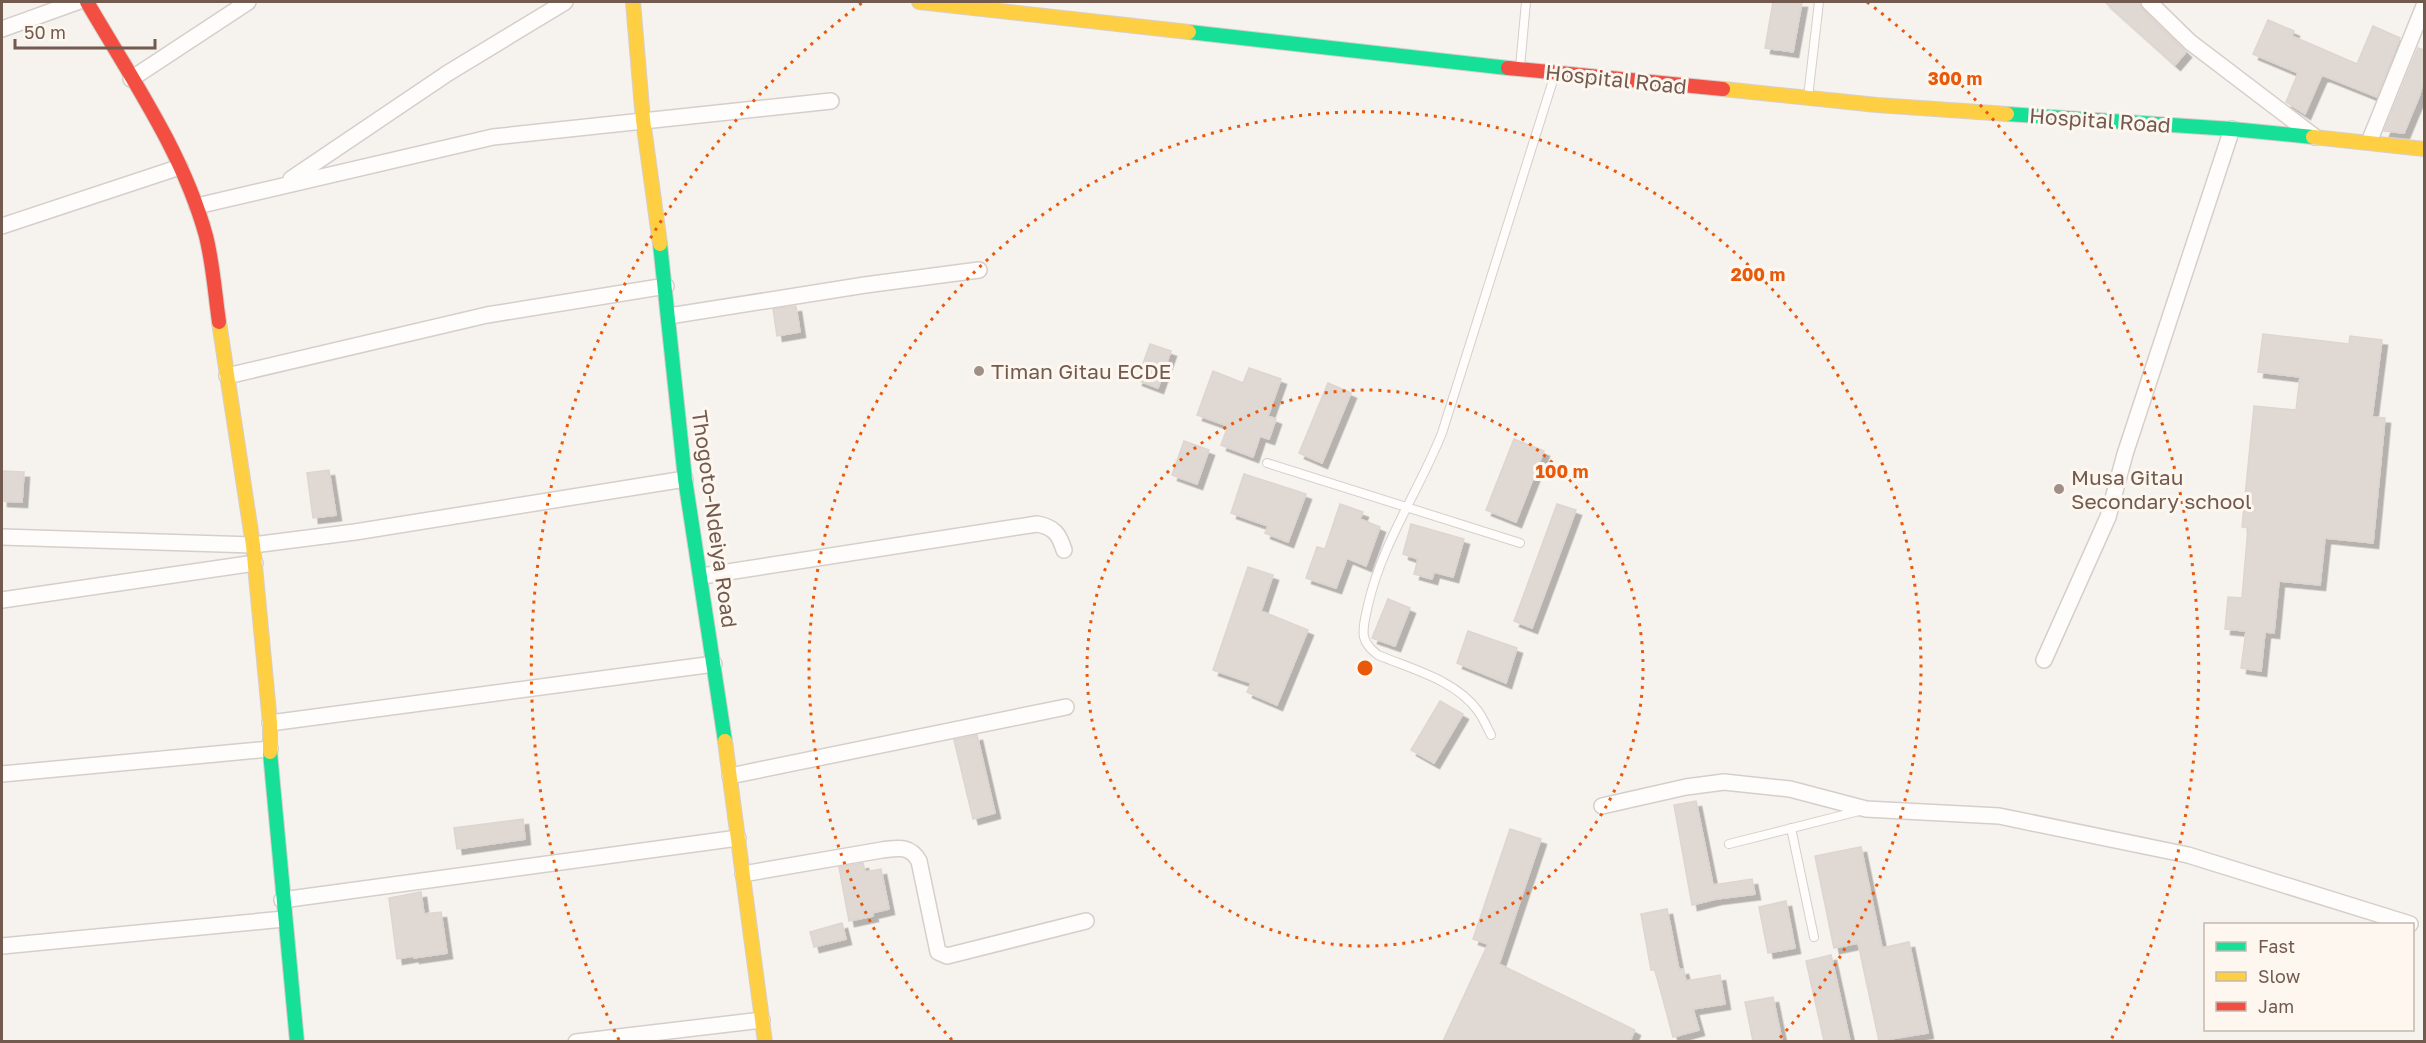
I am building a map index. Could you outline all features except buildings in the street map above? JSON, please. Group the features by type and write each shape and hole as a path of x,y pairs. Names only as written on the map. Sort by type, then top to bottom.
{"street":[{"path":"2,29 77,2"},
{"path":"87,2 180,167 197,206 206,237 253,545 270,723 282,900 297,1041"},
{"path":"131,79 248,2"},
{"path":"281,186 448,73 565,2"},
{"name":"Thogoto-Ndeiya Road","path":"633,2 643,120 666,286 685,479 702,576 765,1041"},
{"name":"Hospital Road","path":"919,2 1520,69 1889,106 2232,129 2424,149"},
{"path":"2149,2 2190,42 2315,137"},
{"path":"2369,142 2424,6"},
{"path":"197,206 493,137 831,101"},
{"path":"2044,660 2108,517 2132,432 2232,129"},
{"path":"2,226 180,167"},
{"path":"669,316 865,285 979,270"},
{"path":"227,376 487,315 666,286"},
{"path":"2,537 253,545 355,532 685,479"},
{"path":"702,576 1037,524 1053,528 1059,534 1064,550"},
{"path":"2,600 255,563"},
{"path":"270,723 714,664"},
{"path":"730,776 1066,707"},
{"path":"2,774 270,749"},
{"path":"1602,806 1686,787 1724,782 1790,789 1866,809 1999,816 2188,855 2405,923"},
{"path":"282,900 738,838"},
{"path":"743,873 882,850 910,849 919,861 938,952 947,956 1086,921"},
{"path":"2,946 284,919"},
{"path":"576,1041 762,1020"}],"lane":[{"path":"1520,69 1526,2"},
{"path":"1808,98 1819,2"},
{"path":"1491,735 1478,711 1465,697 1434,678 1378,655 1370,648 1364,637 1364,620 1373,581 1406,507 1432,460 1442,433 1555,72"},
{"path":"1267,463 1520,543"},
{"path":"1729,843 1866,809"},
{"path":"1791,828 1814,938"}],"traffic: fast":[{"path":"1189,32 1508,68"},
{"path":"2007,114 2232,129 2313,137"},
{"path":"660,244 685,479 725,741"},
{"path":"270,752 297,1042"}],"traffic: slow":[{"path":"633,2 643,120 660,244"},
{"path":"919,2 1189,32"},
{"path":"1723,89 1877,105 2007,114"},
{"path":"2313,137 2424,149"},
{"path":"219,322 253,545 270,723 270,752"},
{"path":"725,741 765,1042"}],"traffic: jam":[{"path":"87,2 154,115 184,174 206,236 219,322"},
{"path":"1508,68 1723,89"}],"place":[{"name":"Timan Gitau ECDE","path":"979,371"},
{"name":"Musa Gitau Secondary school","path":"2059,489"}]}
